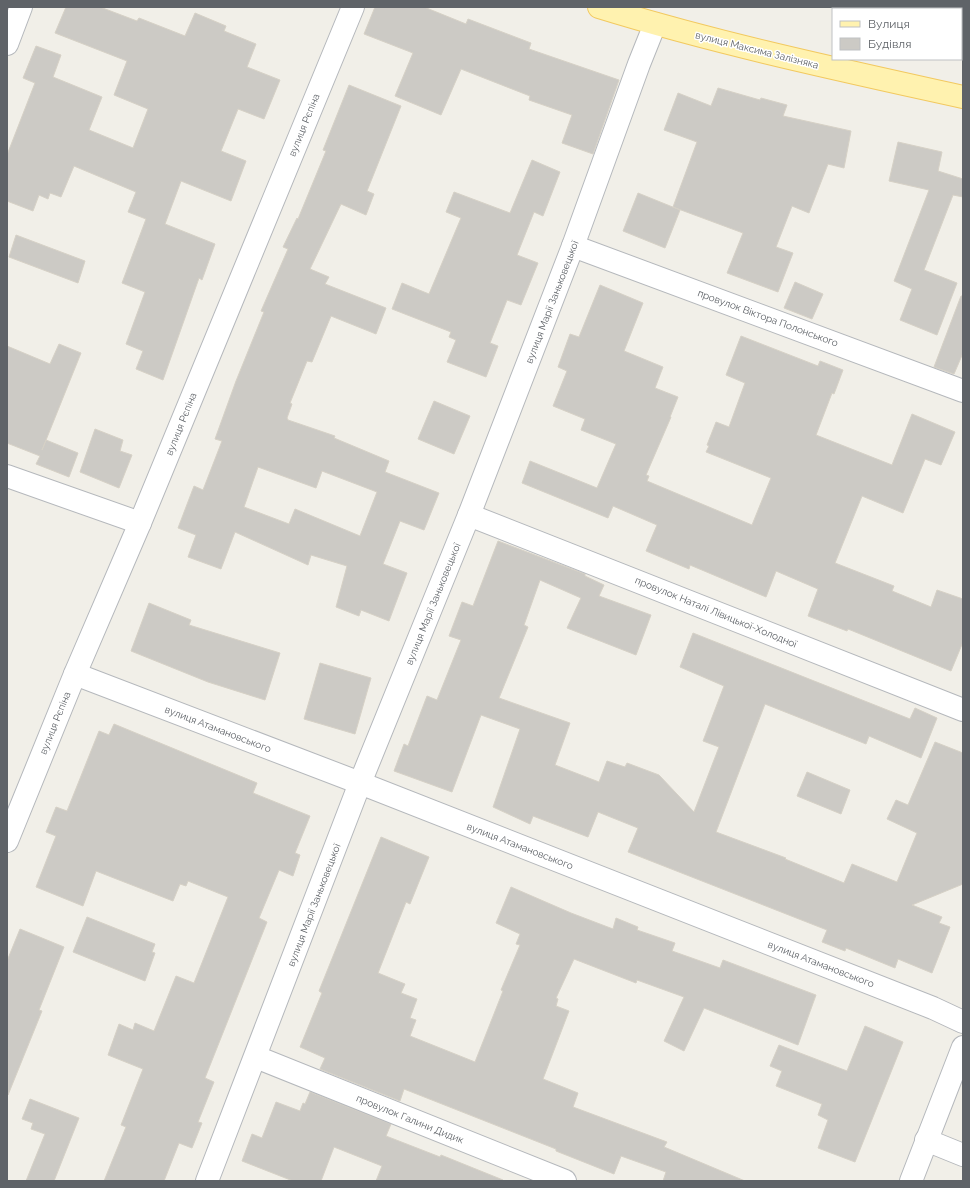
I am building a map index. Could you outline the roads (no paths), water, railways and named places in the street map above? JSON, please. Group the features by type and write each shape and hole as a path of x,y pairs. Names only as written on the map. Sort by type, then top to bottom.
{"main road":[{"name":"вулиця Максима Залізняка","path":"599,7 655,24 783,57 963,97"}],"street":[{"path":"7,44 21,7"},
{"name":"вулиця Рєпіна","path":"8,836 75,674 140,523 353,7"},
{"name":"вулиця Марії Заньковецької","path":"207,1181 360,783 469,515 573,246 655,24"},
{"name":"провулок Віктора Полонського","path":"573,246 963,391"},
{"path":"7,476 140,523"},
{"name":"провулок Наталі Лівицької-Холодної","path":"469,515 963,710"},
{"name":"вулиця Атамановського","path":"75,674 360,783 933,1008 963,1022"},
{"path":"911,1181 963,1047"},
{"name":"провулок Галини Дидик","path":"256,1056 565,1181"},
{"path":"926,1140 963,1155"}]}
